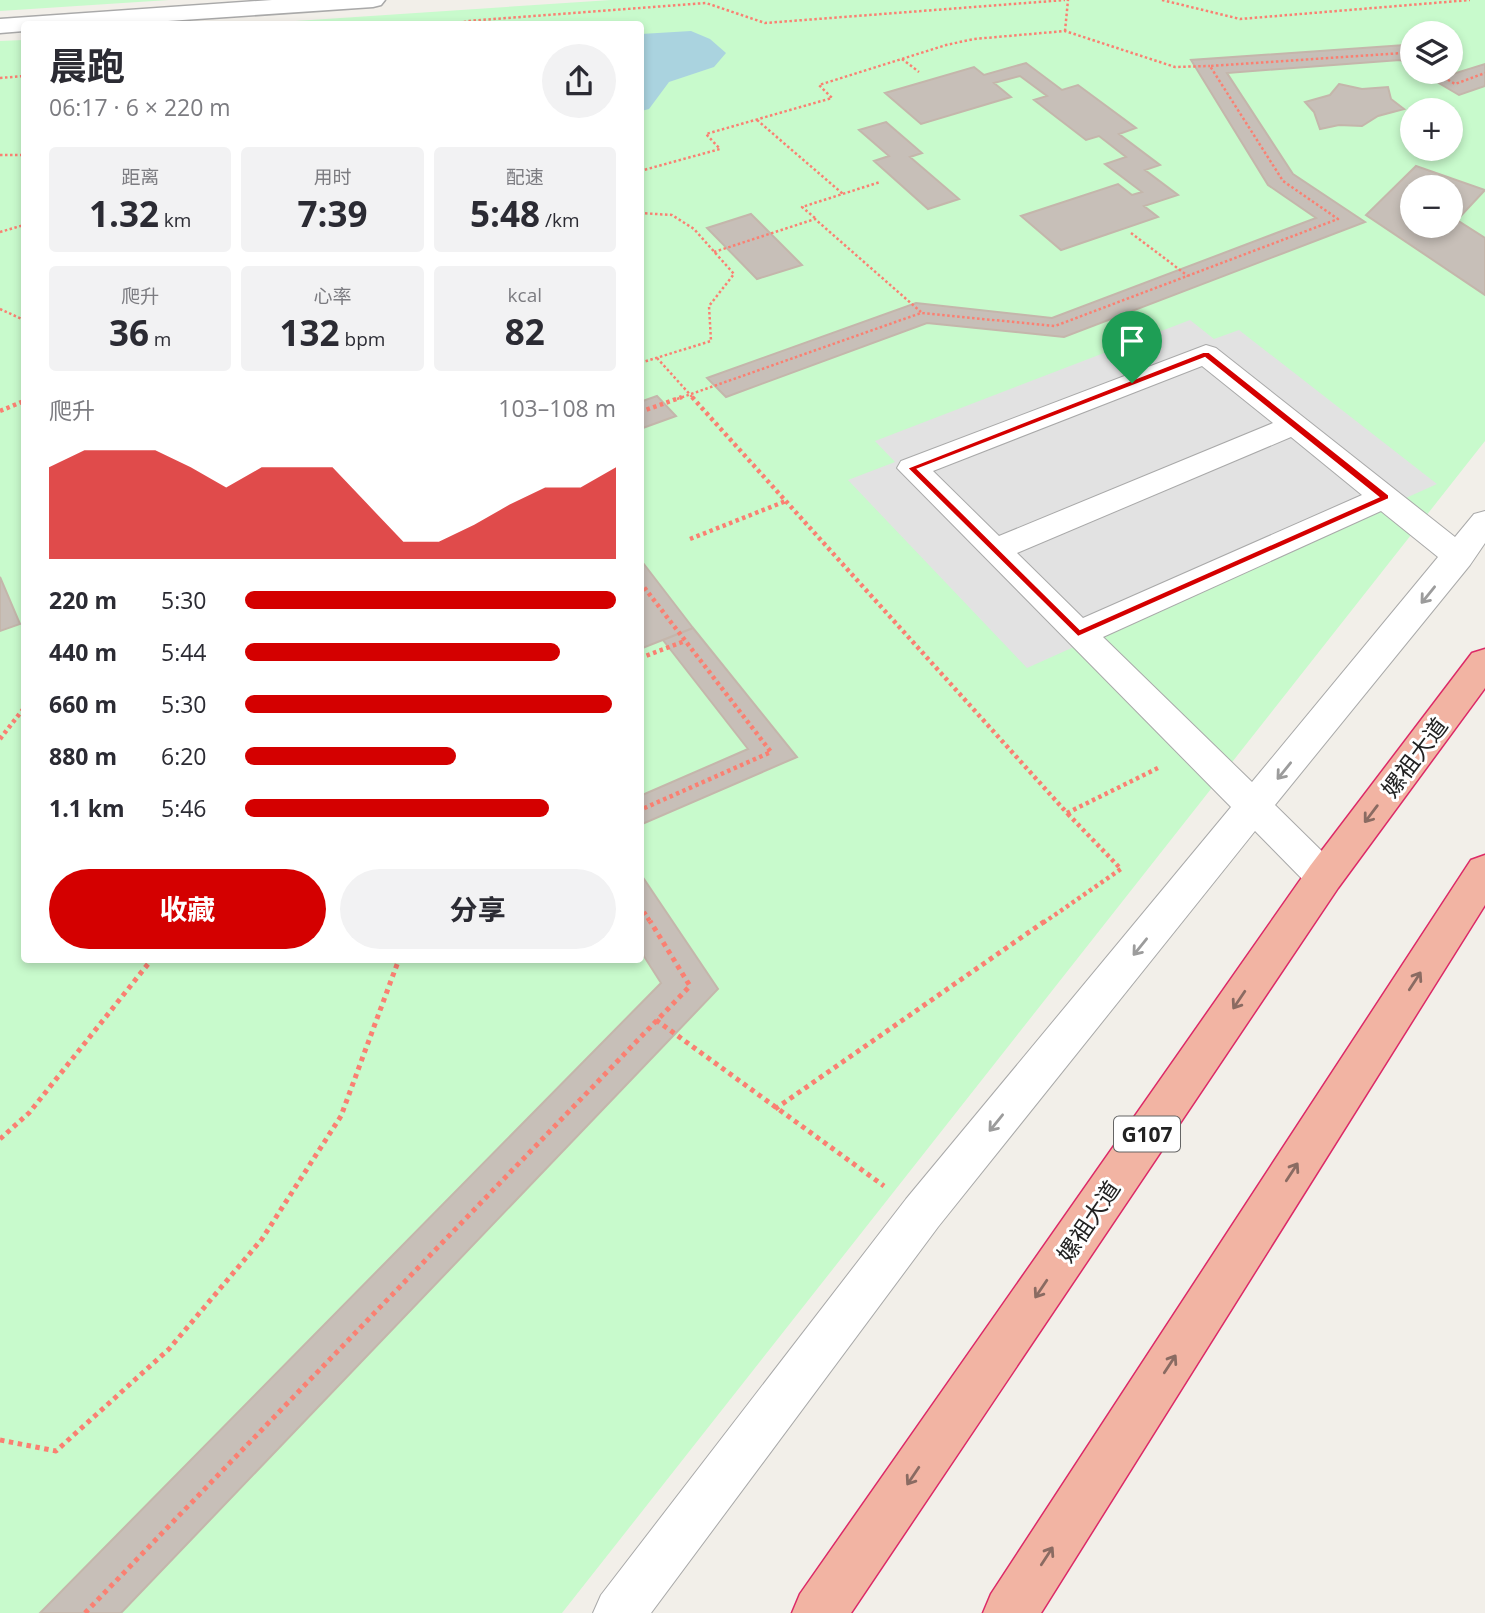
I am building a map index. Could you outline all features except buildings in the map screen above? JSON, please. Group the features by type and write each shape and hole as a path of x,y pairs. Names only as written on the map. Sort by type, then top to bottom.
{"highway":[{"name":"嫘祖大道","path":"819,1613 1324,877 1485,662"},
{"path":"1010,1613 1485,871"}],"street":[{"path":"72,21 373,0"},
{"path":"0,26 21,25"},
{"path":"1324,877 912,468 1206,354 1459,557"},
{"path":"995,550 1294,425"},
{"path":"1078,634 1385,497"},
{"path":"619,1613 922,1213 1485,522"}],"path":[{"path":"467,21 706,3 765,23 1066,0 1065,31"},
{"path":"1162,0 1240,19 1470,0"},
{"path":"644,170 720,149 706,134 832,98 819,85 974,39 1065,31 1175,67 1400,53"},
{"path":"902,59 919,72"},
{"path":"644,410 921,313 1055,326 1338,219 1283,181 1210,66"},
{"path":"1463,80 1485,73"},
{"path":"0,78 21,76"},
{"path":"757,120 843,194"},
{"path":"0,155 21,155"},
{"path":"880,182 802,208 921,313"},
{"path":"644,213 672,215 694,229 734,274 709,306 711,341 644,362"},
{"path":"714,252 815,219"},
{"path":"0,232 21,226"},
{"path":"1131,233 1188,276"},
{"path":"0,309 21,319"},
{"path":"657,358 1066,813 1121,869 775,1109"},
{"path":"0,411 21,402"},
{"path":"690,539 786,501"},
{"path":"644,587 771,752 644,808"},
{"path":"644,656 685,641"},
{"path":"0,739 21,712"},
{"path":"1066,813 1195,750"},
{"path":"85,1613 690,986 644,912"},
{"path":"0,1139 29,1113 149,963"},
{"path":"0,1440 55,1451 169,1349 262,1239 341,1116 398,963"},
{"path":"656,1020 775,1109 922,1213"}],"green space":[{"path":"0,0 169,0 0,11"},
{"path":"611,0 1485,0 1485,441 562,1613 0,1613 0,41 21,40 21,963 644,963 644,21 295,21"}],"shaded area":[{"path":"1190,320 1214,339 1239,330 1437,484 1027,668 848,480 895,462 875,441"}],"water":[{"path":"691,31 710,39 726,53 714,67 669,82 649,109 644,110 644,34"}],"route":[{"path":"1206,354 1385,497 1078,634 912,468 1132,383 1206,354"}]}
